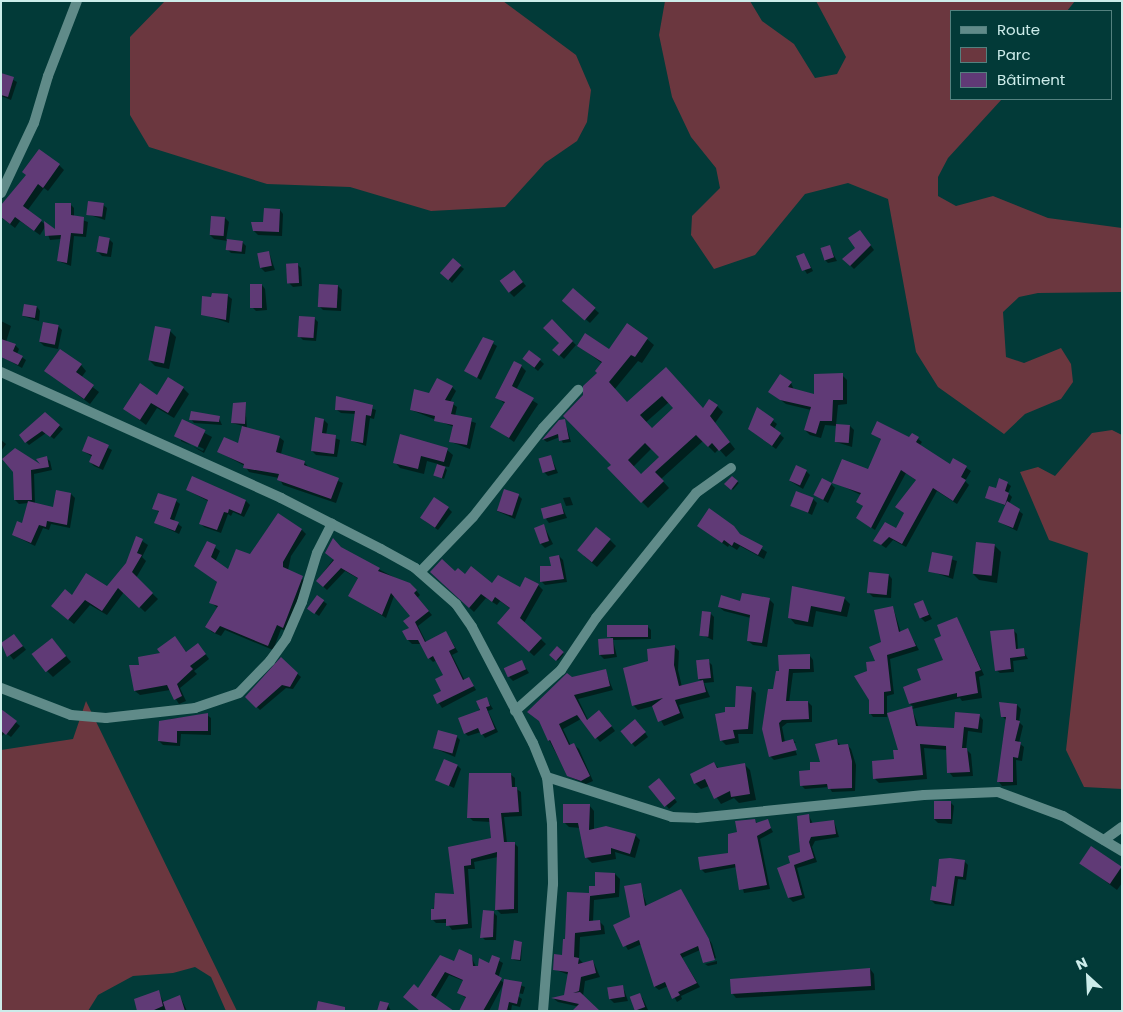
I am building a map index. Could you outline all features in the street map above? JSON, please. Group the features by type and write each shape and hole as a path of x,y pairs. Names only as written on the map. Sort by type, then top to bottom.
{"street":[{"path":"1,193 34,123 48,76 77,1"},
{"path":"1,372 332,524 420,572 456,604 515,711 547,777 552,824 553,884 543,1011"},
{"path":"420,572 473,517 543,428 578,390"},
{"path":"515,711 561,670 596,618 696,493 731,468"},
{"path":"1,688 71,715 106,718 194,708 239,694 270,661 286,638 302,602 317,553 332,524"},
{"path":"547,777 672,817 697,818 924,795 998,792 1064,816 1122,851"},
{"path":"1104,840 1122,828"}],"green space":[{"path":"165,1 503,1 576,55 591,90 587,122 577,141 545,163 505,207 431,211 350,187 267,184 149,147 130,115 130,37"},
{"path":"665,1 750,1 762,21 794,44 815,78 837,74 846,57 816,1 1075,1 1068,10 950,10 950,100 1001,100 948,158 938,177 938,196 956,206 993,196 1048,218 1122,228 1122,292 1038,293 1019,297 1003,312 1006,357 1024,363 1061,348 1071,364 1073,382 1061,399 1025,414 1004,434 938,387 916,352 888,199 848,183 805,194 755,255 714,269 691,235 692,216 720,188 716,168 691,137 672,97 659,35"},
{"path":"1112,430 1122,435 1122,789 1084,787 1066,750 1088,553 1049,540 1020,472 1038,467 1055,476 1092,433"},
{"path":"86,701 237,1011 226,1011 211,977 195,967 173,973 133,976 98,995 88,1011 1,1011 1,750 73,739"}],"building":[{"path":"1,73 14,77 8,97 1,95"},
{"path":"39,149 60,164 43,188 38,184 23,206 42,220 34,231 15,217 10,224 1,217 1,205 26,175 22,172"},
{"path":"88,201 104,203 102,217 86,215"},
{"path":"55,203 71,203 71,215 84,217 83,234 71,233 67,263 57,261 61,235 45,236 44,221 55,229"},
{"path":"264,208 280,209 279,232 253,231 251,222 263,222"},
{"path":"211,216 225,217 224,236 210,235"},
{"path":"860,230 871,245 850,266 842,259 855,248 848,238"},
{"path":"99,236 110,238 107,254 96,252"},
{"path":"227,239 243,241 242,252 226,250"},
{"path":"830,245 834,257 825,260 820,248"},
{"path":"269,251 272,266 260,268 257,253"},
{"path":"804,253 811,268 802,271 796,256"},
{"path":"453,258 461,265 448,280 440,273"},
{"path":"298,263 299,283 287,284 286,264"},
{"path":"514,270 523,282 509,293 500,281"},
{"path":"250,284 262,284 262,308 250,308"},
{"path":"319,284 338,285 337,308 318,307"},
{"path":"573,288 596,308 584,321 562,301"},
{"path":"212,293 228,294 226,320 201,315 202,296 211,297"},
{"path":"24,304 37,306 35,318 22,316"},
{"path":"299,316 315,317 313,338 298,337"},
{"path":"552,319 573,341 559,356 552,350 559,343 543,328"},
{"path":"43,322 59,325 55,345 39,342"},
{"path":"627,323 648,338 635,357 631,355 609,382 627,402 666,367 703,408 709,399 718,405 710,416 730,442 719,451 712,443 708,447 696,435 655,472 664,481 641,503 607,468 611,465 563,416 583,395 583,386 597,373 595,371 602,362 577,346 585,333 609,349","holes":["662,396 673,408 652,428 640,415","645,443 659,457 641,474 628,460"]},
{"path":"155,326 171,329 164,363 148,360"},
{"path":"483,337 494,341 477,378 464,371"},
{"path":"1,339 16,344 13,351 23,356 18,365 1,357"},
{"path":"60,349 82,364 76,372 94,385 84,399 44,371"},
{"path":"529,350 541,359 534,368 522,359"},
{"path":"514,361 522,365 512,386 534,398 509,438 490,427 505,402 495,398"},
{"path":"843,373 843,400 833,400 832,421 820,421 816,434 804,430 811,407 780,400 768,392 780,374 792,382 788,387 814,394 814,374"},
{"path":"168,377 184,387 168,413 151,403 140,420 123,409 140,383 157,395"},
{"path":"437,378 453,386 445,400 454,402 451,414 472,418 467,445 449,442 453,425 434,421 435,416 410,410 414,389 429,393"},
{"path":"336,396 373,405 371,416 366,415 363,443 351,441 355,411 335,410"},
{"path":"246,402 245,424 231,423 233,403"},
{"path":"757,407 774,419 770,425 781,433 772,446 748,429"},
{"path":"191,411 220,416 219,422 189,420"},
{"path":"45,412 60,425 50,437 42,431 25,443 19,435"},
{"path":"315,417 324,419 322,433 336,435 334,454 311,451"},
{"path":"182,419 206,430 198,447 174,436"},
{"path":"565,419 569,439 559,441 558,434 542,440 559,420"},
{"path":"877,421 909,437 912,433 919,437 916,442 950,464 953,458 967,466 961,477 966,480 953,501 933,488 902,544 889,537 881,545 873,541 885,522 896,528 904,513 895,507 916,480 901,470 871,528 856,518 863,506 856,502 861,493 832,483 842,459 868,469 881,439 871,434"},
{"path":"836,424 850,425 849,443 835,442"},
{"path":"242,426 280,436 276,452 305,461 304,465 339,478 331,499 277,480 279,474 243,468 244,464 217,452 224,437 238,443"},
{"path":"400,434 448,448 444,462 421,456 418,469 393,463"},
{"path":"88,436 109,445 99,467 89,462 92,455 82,451"},
{"path":"15,448 40,464 36,459 47,456 49,467 31,470 32,500 14,500 13,472 2,459"},
{"path":"551,455 555,469 543,473 539,459"},
{"path":"437,464 446,467 442,478 433,475"},
{"path":"796,465 807,470 800,485 789,481"},
{"path":"192,476 246,500 241,514 229,509 228,513 224,512 217,530 199,524 208,500 186,490"},
{"path":"732,476 738,481 731,490 724,484"},
{"path":"822,478 832,483 823,500 813,495"},
{"path":"999,478 1008,482 1005,491 1009,493 1005,505 985,498 989,486 996,488"},
{"path":"504,489 519,494 512,516 497,511"},
{"path":"56,490 71,493 67,525 47,521 46,527 39,525 31,543 12,535 17,521 22,523 28,501 53,507"},
{"path":"796,491 814,498 808,513 790,506"},
{"path":"158,493 177,499 170,519 179,522 175,531 154,523 159,511 152,509"},
{"path":"434,497 449,507 435,528 420,518"},
{"path":"1007,501 1020,509 1013,528 998,522"},
{"path":"561,503 564,514 544,519 541,508"},
{"path":"709,508 734,526 740,534 763,546 758,555 734,542 732,546 724,540 722,543 697,526"},
{"path":"278,513 302,529 283,562 283,567 303,576 283,628 277,625 268,646 220,626 215,633 205,627 218,606 209,603 217,582 194,566 207,541 216,545 211,557 228,569 236,549 250,554"},
{"path":"544,524 549,541 540,544 534,528"},
{"path":"596,527 611,539 592,562 577,550"},
{"path":"136,536 143,539 137,553 142,555 132,572 153,593 139,608 118,588 102,611 85,600 68,620 51,606 65,589 72,595 86,573 107,586 126,563"},
{"path":"333,538 341,547 380,568 378,571 410,583 417,590 414,593 429,611 415,622 425,642 446,631 455,648 449,651 463,680 469,677 474,686 437,704 433,695 441,691 435,679 443,675 433,656 428,659 418,640 407,640 402,631 409,628 403,621 410,616 391,593 382,615 348,596 358,578 341,568 323,587 316,581 334,560 325,553"},
{"path":"976,542 995,544 992,576 973,574"},
{"path":"932,552 953,556 949,576 928,572"},
{"path":"559,555 564,579 540,582 540,566 551,566 549,557"},
{"path":"442,559 455,571 458,568 465,574 471,566 492,583 498,575 520,587 525,577 539,584 520,618 542,638 529,652 497,623 510,608 495,597 492,602 481,594 469,608 430,572"},
{"path":"869,572 889,574 887,595 867,593"},
{"path":"792,586 845,597 841,612 811,606 808,622 788,618"},
{"path":"742,593 770,598 762,643 747,641 750,615 718,607 721,595 740,601"},
{"path":"317,595 324,600 314,614 307,609"},
{"path":"923,600 929,615 920,619 914,604"},
{"path":"893,606 899,632 908,628 916,646 887,655 891,691 884,692 884,714 869,714 869,700 854,676 867,671 866,662 875,661 869,647 881,642 874,610"},
{"path":"702,611 711,612 708,637 699,636"},
{"path":"957,617 981,670 975,672 978,693 957,697 957,693 909,704 903,687 921,680 917,669 943,660 934,639 941,636 937,625"},
{"path":"607,625 648,625 648,637 607,637"},
{"path":"1014,629 1016,649 1024,648 1025,656 1010,658 1011,669 995,671 990,631"},
{"path":"14,634 23,646 7,657 1,643"},
{"path":"175,636 186,652 198,643 206,654 190,666 193,669 177,684 182,696 174,700 167,685 134,691 129,665 139,665 138,657 160,653 157,649"},
{"path":"52,638 66,656 46,672 32,654"},
{"path":"613,638 614,654 599,655 598,639"},
{"path":"675,645 674,665 679,686 703,680 706,692 675,700 680,713 658,722 652,706 663,698 632,706 623,668 648,661 647,649"},
{"path":"557,646 564,652 556,661 549,655"},
{"path":"810,654 810,669 789,669 786,701 808,701 809,719 782,720 779,723 782,742 793,739 797,750 769,757 762,729 768,689 773,689 776,671 779,671 778,655"},
{"path":"281,657 298,673 290,687 282,685 256,708 245,697"},
{"path":"709,659 711,678 698,679 696,660"},
{"path":"522,660 526,669 508,677 504,668"},
{"path":"606,669 610,686 574,695 587,720 599,710 612,726 595,739 577,715 559,724 569,745 574,743 590,776 581,781 567,776 539,721 527,712 567,673 572,677"},
{"path":"736,686 752,687 748,729 733,730 735,738 720,741 715,714 725,712 725,707 735,707"},
{"path":"487,697 490,706 486,707 495,729 481,735 478,728 464,734 458,718 480,710 476,701"},
{"path":"999,702 1017,704 1016,720 1020,721 1015,741 1021,742 1018,758 1013,757 1013,782 997,782 1006,717 1001,717"},
{"path":"912,706 916,726 954,728 955,712 980,714 978,729 964,727 962,748 967,748 970,772 947,773 946,746 920,744 923,775 873,779 872,761 894,759 893,750 898,750 887,713"},
{"path":"1,709 17,721 6,735 1,731"},
{"path":"208,713 208,731 177,731 177,743 158,741 159,721"},
{"path":"635,719 646,732 631,744 620,731"},
{"path":"438,730 457,735 452,754 433,748"},
{"path":"837,739 838,745 848,744 852,761 852,788 828,789 827,784 800,786 799,771 810,770 810,762 820,762 815,744"},
{"path":"444,759 458,765 449,786 435,780"},
{"path":"714,762 717,768 745,763 750,794 731,797 730,791 714,799 705,779 694,784 690,774"},
{"path":"469,773 511,773 512,787 517,787 519,812 501,813 504,842 515,842 514,909 495,910 497,852 471,859 471,865 464,866 468,924 446,926 446,919 431,920 431,909 434,909 435,893 454,894 448,847 491,838 489,818 467,818"},
{"path":"659,778 675,798 664,807 648,787"},
{"path":"934,801 951,801 951,819 934,819"},
{"path":"563,804 590,804 589,830 606,826 636,834 630,854 611,848 611,854 585,858 578,823 563,823"},
{"path":"809,814 810,823 834,820 836,834 811,837 809,842 814,858 794,865 802,895 788,898 777,868 790,863 788,856 800,852 797,816"},
{"path":"755,819 756,823 768,819 771,828 757,836 767,885 739,890 735,864 700,870 698,857 728,853 728,834 737,832 735,821"},
{"path":"1091,846 1122,867 1110,884 1079,863"},
{"path":"939,859 965,860 963,877 955,876 951,904 930,900 932,886 936,887"},
{"path":"595,872 615,873 615,893 590,896 589,921 600,920 601,930 575,933 574,957 579,958 578,964 593,960 596,973 581,977 579,991 573,993 580,992 600,1011 572,1011 579,1004 551,998 564,995 568,972 553,970 554,954 562,955 563,939 565,939 567,892 589,893 589,886 595,886"},
{"path":"641,883 645,906 681,889 709,939 715,960 703,963 698,946 680,954 697,983 678,992 680,995 672,999 665,982 654,987 639,940 623,947 613,925 630,917 624,886"},
{"path":"483,910 494,911 493,937 480,938"},
{"path":"514,940 522,942 520,960 511,959"},
{"path":"459,949 472,955 473,966 478,966 479,958 489,963 492,955 500,958 495,974 502,978 483,1011 459,1011 466,997 457,993 463,980 445,972 431,995 454,1011 420,1011 403,997 414,984 418,988 440,955 454,961"},
{"path":"870,968 871,986 731,994 730,979"},
{"path":"504,979 522,982 517,1004 509,1002 507,1011 498,1011"},
{"path":"623,985 625,997 609,999 607,988"},
{"path":"159,990 163,1006 152,1011 137,1011 134,999"},
{"path":"640,993 645,1007 635,1011 630,997"},
{"path":"180,995 185,1011 166,1011 163,1002"},
{"path":"318,1001 345,1007 345,1011 316,1011"},
{"path":"380,1001 389,1003 386,1011 377,1011"}]}
